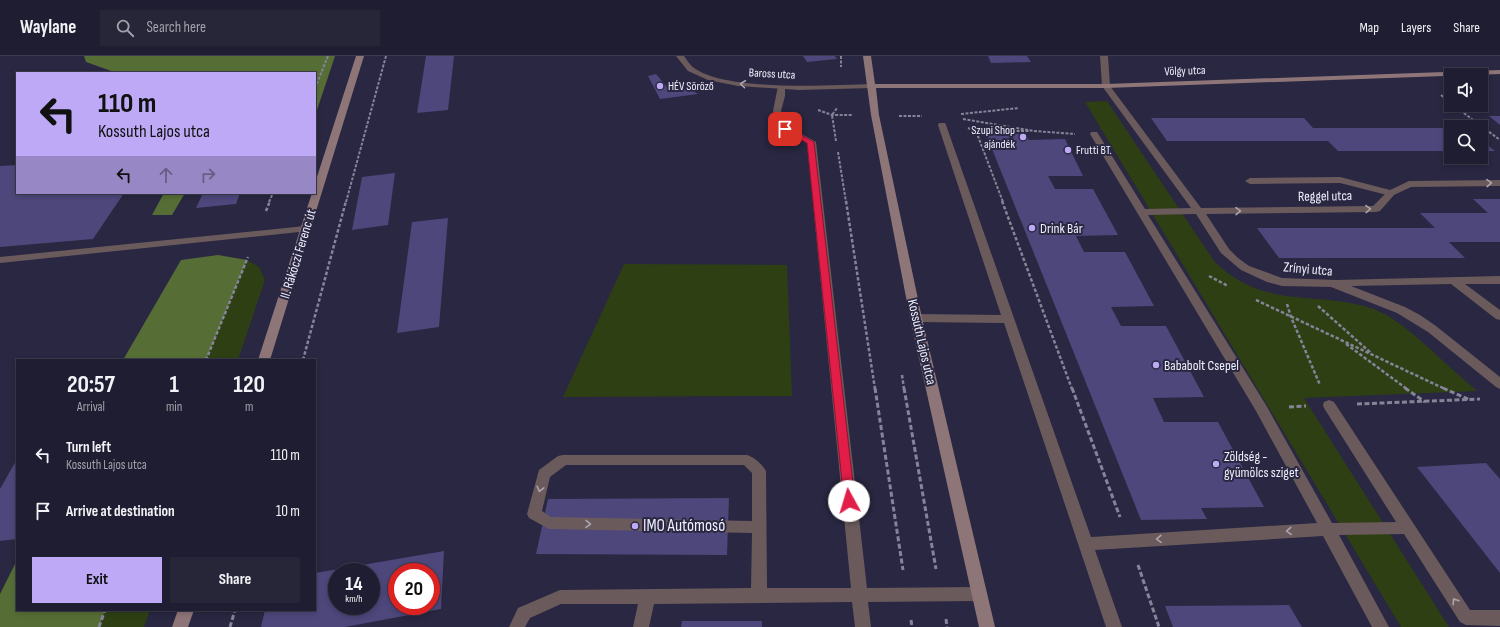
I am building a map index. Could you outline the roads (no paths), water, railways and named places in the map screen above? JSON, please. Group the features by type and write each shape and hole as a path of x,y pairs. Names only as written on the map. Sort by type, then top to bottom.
{"street":[{"name":"II. Rákóczi Ferenc út","path":"264,359 360,56"},
{"name":"Baross utca","path":"680,56 682,62 695,71 711,78 739,84 781,88 872,86"},
{"name":"Kossuth Lajos utca","path":"867,56 875,115 916,318 987,627"},
{"path":"1104,56 1106,86"},
{"name":"Völgy utca","path":"872,86 1106,86 1500,72"},
{"name":"Zrínyi utca","path":"1106,86 1199,212 1225,251 1234,260 1258,275 1282,282 1332,283 1401,310 1416,318 1500,384"},
{"path":"781,88 781,96 777,111 785,129 811,142 863,627"},
{"path":"942,125 1087,544 1114,627"},
{"path":"1094,134 1143,212 1168,256 1261,408 1381,627"},
{"path":"1250,181 1340,180 1391,193"},
{"name":"Reggel utca","path":"1143,212 1376,209 1391,193 1410,184 1500,183"},
{"path":"0,260 306,229"},
{"path":"1332,283 1500,280"},
{"path":"1455,282 1500,316"},
{"path":"916,318 1009,318"},
{"path":"1328,405 1466,617 1500,618"},
{"path":"759,595 760,527 759,471 747,460 563,460 544,474 534,514 549,523 760,527"},
{"path":"1087,544 1129,540 1328,529 1408,528"},
{"path":"517,627 524,613 560,597 980,594"},
{"path":"641,627 648,596"},
{"path":"180,627 186,611"}],"place":[{"name":"HÉV Söröző","path":"660,86"},
{"name":"Szupi Shop ajándék","path":"1023,137"},
{"name":"Frutti BT.","path":"1068,150"},
{"name":"Drink Bár","path":"1032,228"},
{"name":"Bababolt Csepel","path":"1156,365"},
{"name":"Zöldség - gyümölcs sziget","path":"1216,464"},
{"name":"IMO Autómosó","path":"635,526"}]}
